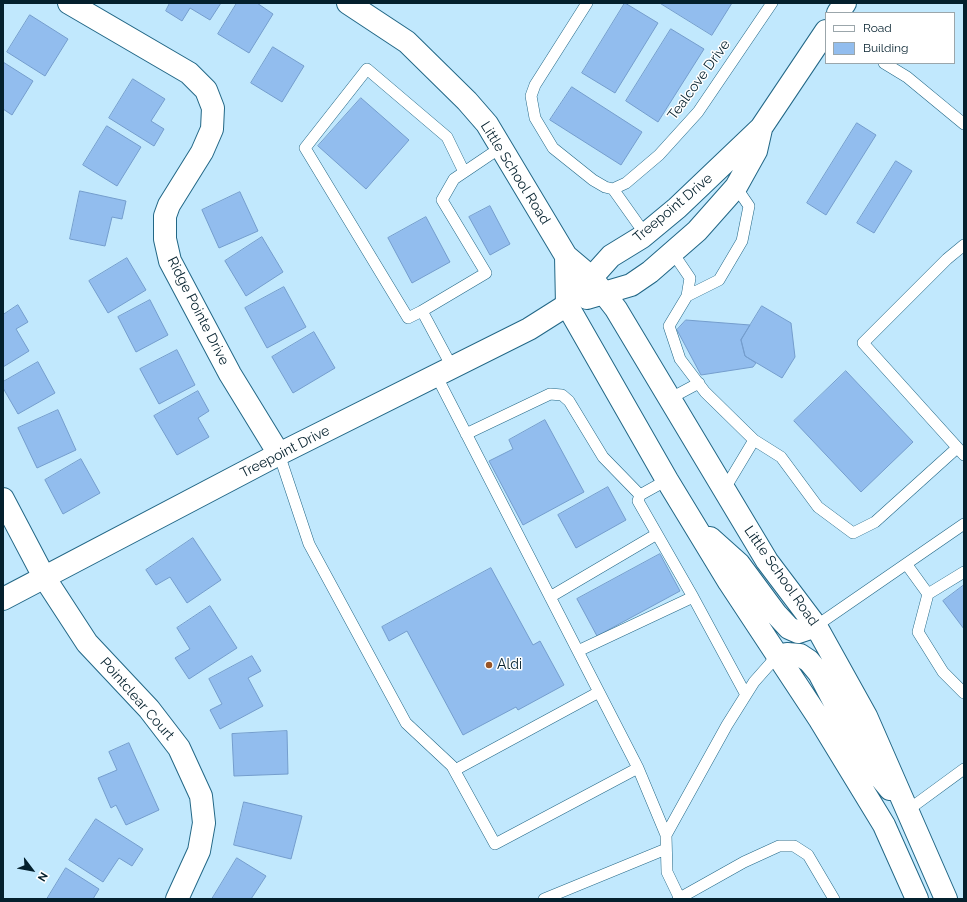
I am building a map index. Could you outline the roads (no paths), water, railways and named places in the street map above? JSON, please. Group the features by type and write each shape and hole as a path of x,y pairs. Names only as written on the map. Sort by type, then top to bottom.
{"street":[{"name":"Ridge Pointe Drive","path":"69,3 189,73 206,90 213,108 212,129 202,152 169,206 165,216 165,239 173,268 230,374 279,454"},
{"name":"Little School Road","path":"348,3 369,9 407,42 440,73 487,124 566,256 598,285 767,561 816,626 866,716 946,899"},
{"path":"839,12 844,3"},
{"name":"Treepoint Drive","path":"598,285 611,256 645,234 700,188 761,128 825,33"},
{"name":"Treepoint Drive","path":"3,599 279,454 530,329 598,285 631,285 673,253 698,231 718,210 736,187 756,151 761,128"},
{"path":"566,256 567,305 667,480 695,524 728,582 777,656 884,825 918,899"},
{"name":"Pointclear Court","path":"3,499 44,577 87,643 149,709 180,748 201,796 204,822 199,850 177,899"},
{"path":"695,524 739,564 776,614 789,628 798,632 816,626"},
{"path":"777,656 787,654 800,655 809,661 819,673 849,730 857,749 908,810"}],"lane":[{"path":"587,3 535,85 531,96 535,118 553,148 593,180 605,188 613,189 645,234"},
{"name":"Tealcove Drive","path":"613,189 626,183 659,155 698,112 772,3"},
{"path":"886,64 907,77 964,124"},
{"path":"464,172 447,137 367,69 305,148 408,318 486,273 442,200 454,178 464,172 500,148"},
{"path":"687,296 719,280 742,241 749,206 736,187"},
{"path":"673,253 690,278 687,296 669,326 680,359 705,392 754,440 780,458 818,507 853,533 875,522 961,451 862,343 947,259 964,245"},
{"path":"422,311 466,434 638,768 666,835 667,872 679,899 744,862 779,846 794,846 808,854 834,899"},
{"path":"669,399 699,383"},
{"path":"466,434 550,394 562,395 569,402 603,457 640,495"},
{"path":"724,490 754,440"},
{"path":"279,454 309,544 406,723 455,770 495,844 638,768"},
{"path":"667,480 640,495 638,501 694,597 746,695"},
{"path":"816,626 907,565 964,524"},
{"path":"550,597 657,534"},
{"path":"907,565 928,594"},
{"path":"964,572 928,594 918,632 943,672 964,693"},
{"path":"578,651 694,597"},
{"path":"666,835 754,682 777,656"},
{"path":"455,770 599,692"},
{"path":"908,810 964,769"},
{"path":"544,899 666,849"}],"place":[{"name":"Aldi","path":"489,665"}]}
